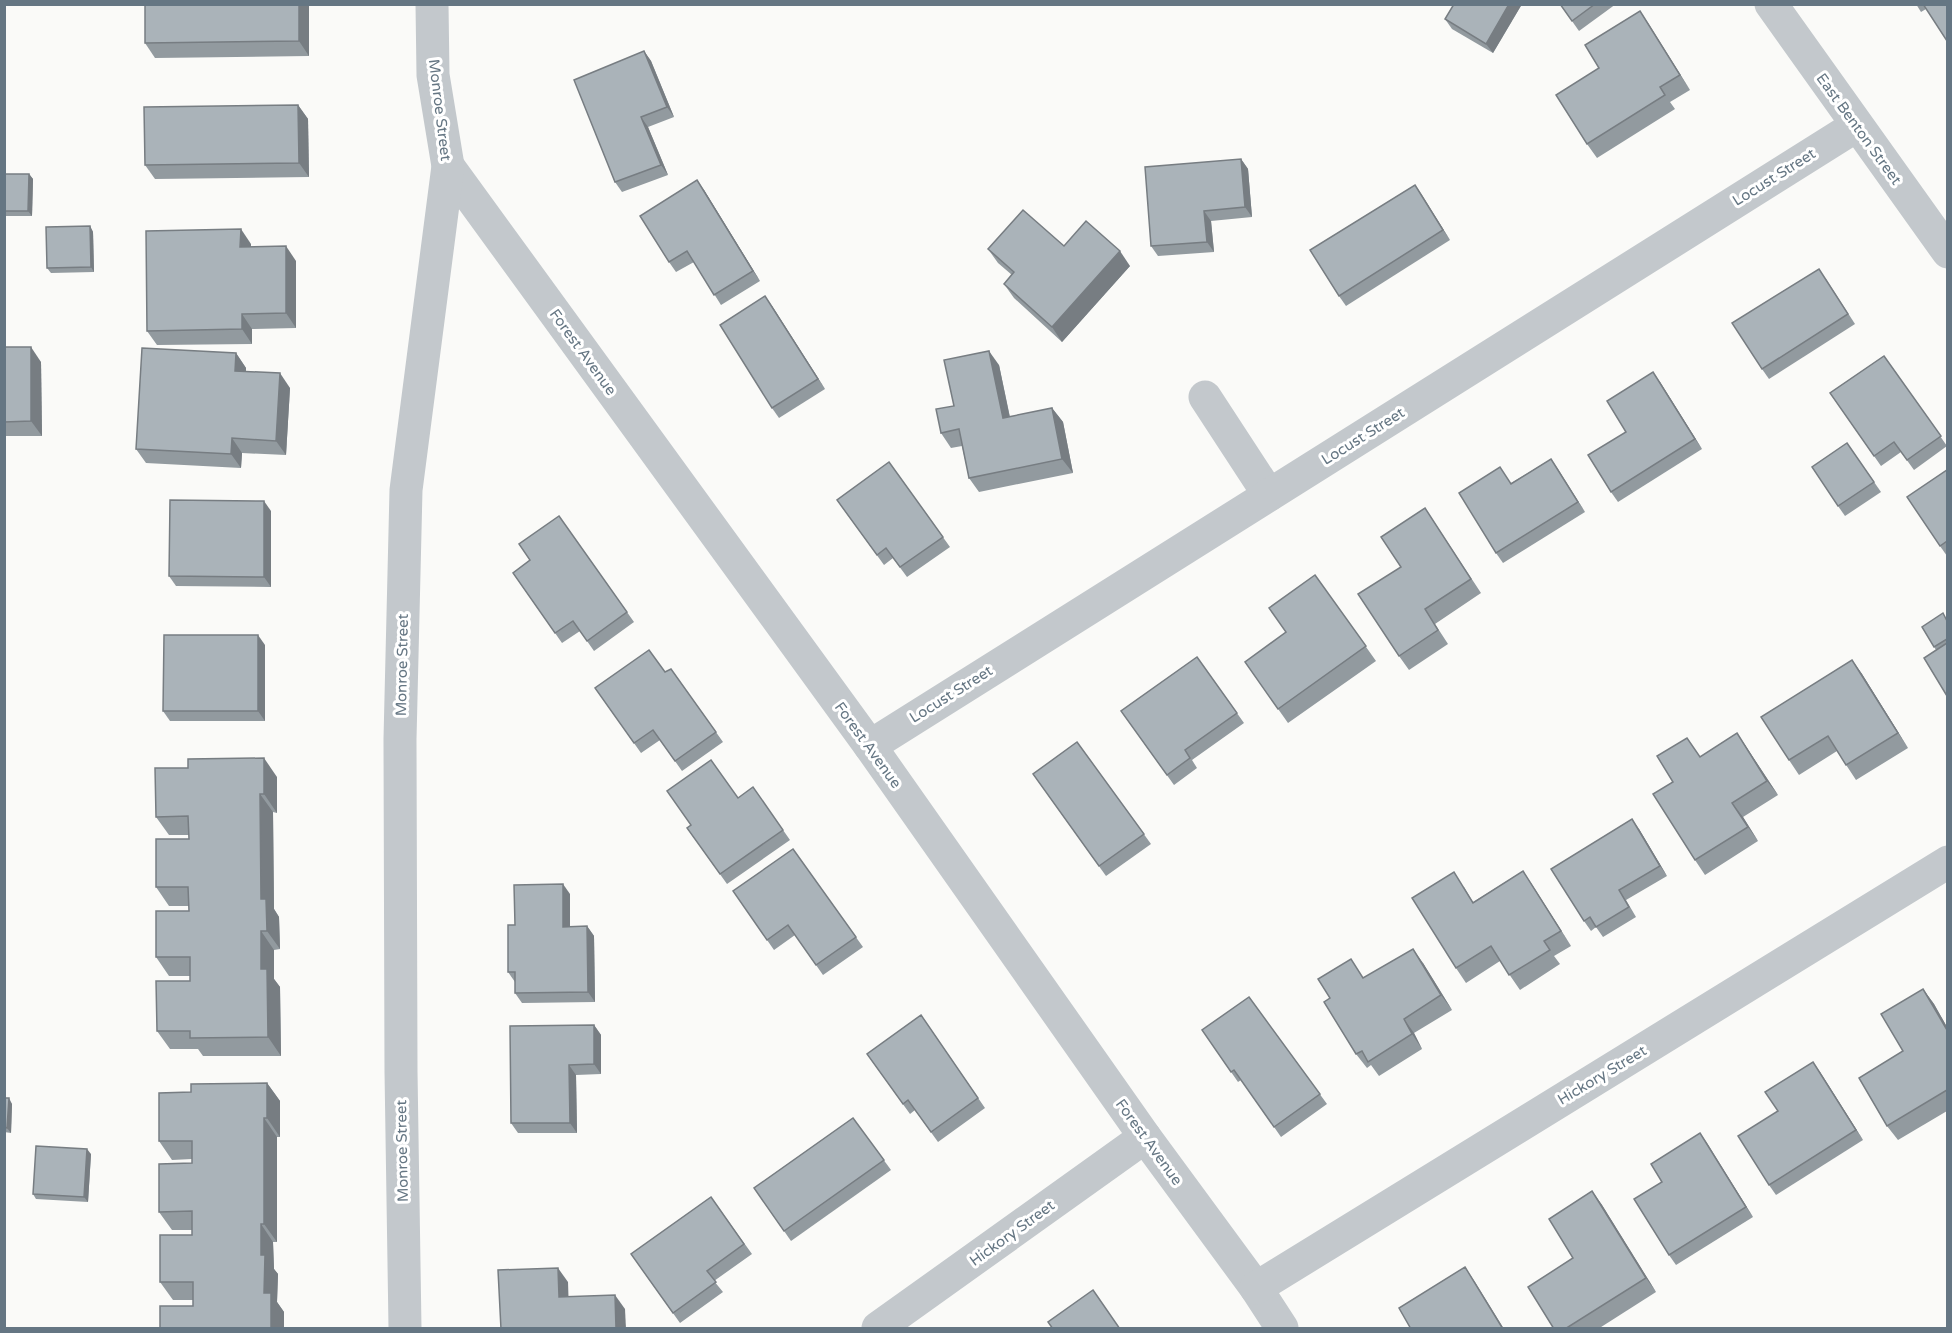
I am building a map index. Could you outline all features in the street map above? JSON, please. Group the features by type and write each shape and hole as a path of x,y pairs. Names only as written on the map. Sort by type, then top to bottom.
{"street":[{"name":"Monroe Street","path":"405,1329 401,1071 400,739 406,490 447,166 433,75 432,4"},
{"name":"East Benton Street","path":"1771,4 1947,252"},
{"name":"Locust Street","path":"870,746 1856,126"},
{"name":"Forest Avenue","path":"447,166 870,746 1145,1137 1256,1288 1282,1329"},
{"path":"1205,397 1269,495"},
{"name":"Hickory Street","path":"1256,1288 1947,862"},
{"name":"Hickory Street","path":"878,1329 1145,1137"}],"building":[{"path":"145,4 299,4 299,41 145,43"},
{"path":"1454,4 1509,4 1486,44 1445,19"},
{"path":"1560,4 1595,4 1572,21"},
{"path":"1923,4 1947,4 1947,41"},
{"path":"1640,11 1680,75 1660,87 1665,95 1587,144 1556,95 1599,68 1585,45"},
{"path":"644,51 667,107 641,117 661,165 615,182 574,80"},
{"path":"298,105 299,163 145,165 144,107"},
{"path":"1241,159 1245,207 1204,211 1207,242 1151,246 1145,167"},
{"path":"4,174 29,174 28,211 4,211"},
{"path":"697,180 753,271 714,295 687,251 669,262 640,216"},
{"path":"1415,185 1443,230 1339,296 1310,250"},
{"path":"1023,210 1064,246 1086,221 1120,251 1052,327 1004,284 1014,272 988,249"},
{"path":"90,226 91,267 47,268 46,227"},
{"path":"241,229 240,247 286,246 286,313 242,314 242,329 147,331 146,231"},
{"path":"1819,269 1848,314 1762,369 1732,323"},
{"path":"765,296 818,379 772,408 720,325"},
{"path":"4,347 31,347 31,421 4,422"},
{"path":"142,348 236,353 235,371 280,373 276,441 232,438 231,454 136,449"},
{"path":"989,351 1003,418 1052,408 1062,459 969,478 959,429 941,433 936,409 954,406 944,360"},
{"path":"1884,356 1941,436 1907,460 1894,442 1874,456 1830,393"},
{"path":"1653,372 1695,439 1611,492 1588,455 1626,432 1607,401"},
{"path":"1847,443 1874,482 1838,506 1812,467"},
{"path":"1551,459 1578,502 1496,553 1459,493 1500,467 1511,484"},
{"path":"889,462 943,537 900,567 886,548 877,555 837,500"},
{"path":"1947,470 1947,541 1940,546 1907,497"},
{"path":"170,500 264,501 264,577 169,576"},
{"path":"1425,508 1471,579 1425,609 1438,630 1399,656 1358,594 1401,567 1381,537"},
{"path":"559,516 627,612 587,641 573,621 555,633 513,573 530,560 519,544"},
{"path":"1315,575 1366,646 1278,709 1245,662 1286,632 1269,608"},
{"path":"1943,613 1947,621 1947,639 1934,647 1922,627"},
{"path":"164,635 258,635 258,711 163,711"},
{"path":"1947,643 1947,696 1924,658"},
{"path":"649,650 665,672 671,669 716,732 675,761 653,730 634,743 595,688"},
{"path":"1197,657 1237,713 1185,750 1190,758 1167,775 1121,711"},
{"path":"1852,660 1898,733 1846,765 1828,736 1789,760 1761,717"},
{"path":"1737,733 1767,781 1732,803 1748,827 1695,860 1653,794 1673,782 1657,756 1687,738 1700,757"},
{"path":"1077,742 1144,834 1099,866 1033,774"},
{"path":"264,758 264,794 260,794 261,899 266,899 267,931 261,931 261,969 267,969 268,1037 190,1038 190,1031 157,1031 156,981 190,981 190,957 156,957 156,911 189,911 188,887 156,887 156,839 189,839 188,816 156,817 155,768 188,768 188,759"},
{"path":"711,760 738,798 753,787 783,830 720,874 687,828 691,825 667,791"},
{"path":"1632,819 1660,866 1619,890 1629,907 1596,927 1590,917 1584,921 1551,869"},
{"path":"793,849 856,937 816,965 788,925 767,940 733,891"},
{"path":"1523,871 1561,931 1544,941 1550,950 1509,975 1491,946 1456,968 1412,898 1454,872 1473,903"},
{"path":"563,884 563,927 587,926 588,992 515,993 515,972 508,972 508,925 515,925 514,885"},
{"path":"1413,949 1441,995 1404,1019 1412,1034 1368,1062 1362,1051 1356,1054 1324,1002 1330,998 1318,979 1351,959 1363,978"},
{"path":"1923,989 1947,1030 1947,1090 1887,1126 1859,1078 1903,1051 1881,1014"},
{"path":"1249,997 1320,1094 1274,1127 1234,1070 1231,1072 1202,1030"},
{"path":"921,1015 978,1098 931,1132 908,1100 903,1104 867,1054"},
{"path":"594,1025 594,1064 569,1065 570,1123 511,1123 510,1026"},
{"path":"1813,1062 1856,1130 1769,1185 1738,1136 1778,1111 1765,1092"},
{"path":"267,1083 267,1118 264,1118 264,1224 261,1224 261,1255 265,1255 264,1293 271,1293 271,1329 160,1329 160,1306 193,1306 193,1282 160,1282 160,1235 192,1235 192,1211 159,1212 159,1164 192,1163 192,1141 159,1141 159,1093 191,1092 191,1084"},
{"path":"4,1098 9,1098 7,1128 4,1127"},
{"path":"853,1118 884,1160 784,1231 754,1188"},
{"path":"1700,1133 1746,1207 1669,1255 1634,1199 1662,1182 1651,1164"},
{"path":"36,1146 87,1149 84,1197 33,1194"},
{"path":"1592,1191 1646,1278 1565,1329 1554,1329 1528,1287 1573,1258 1549,1219"},
{"path":"711,1197 744,1244 707,1271 716,1282 673,1313 631,1254"},
{"path":"1465,1267 1503,1329 1411,1329 1399,1308"},
{"path":"558,1268 559,1297 615,1295 616,1329 501,1329 498,1270"},
{"path":"1093,1290 1120,1329 1053,1329 1048,1322"}]}
